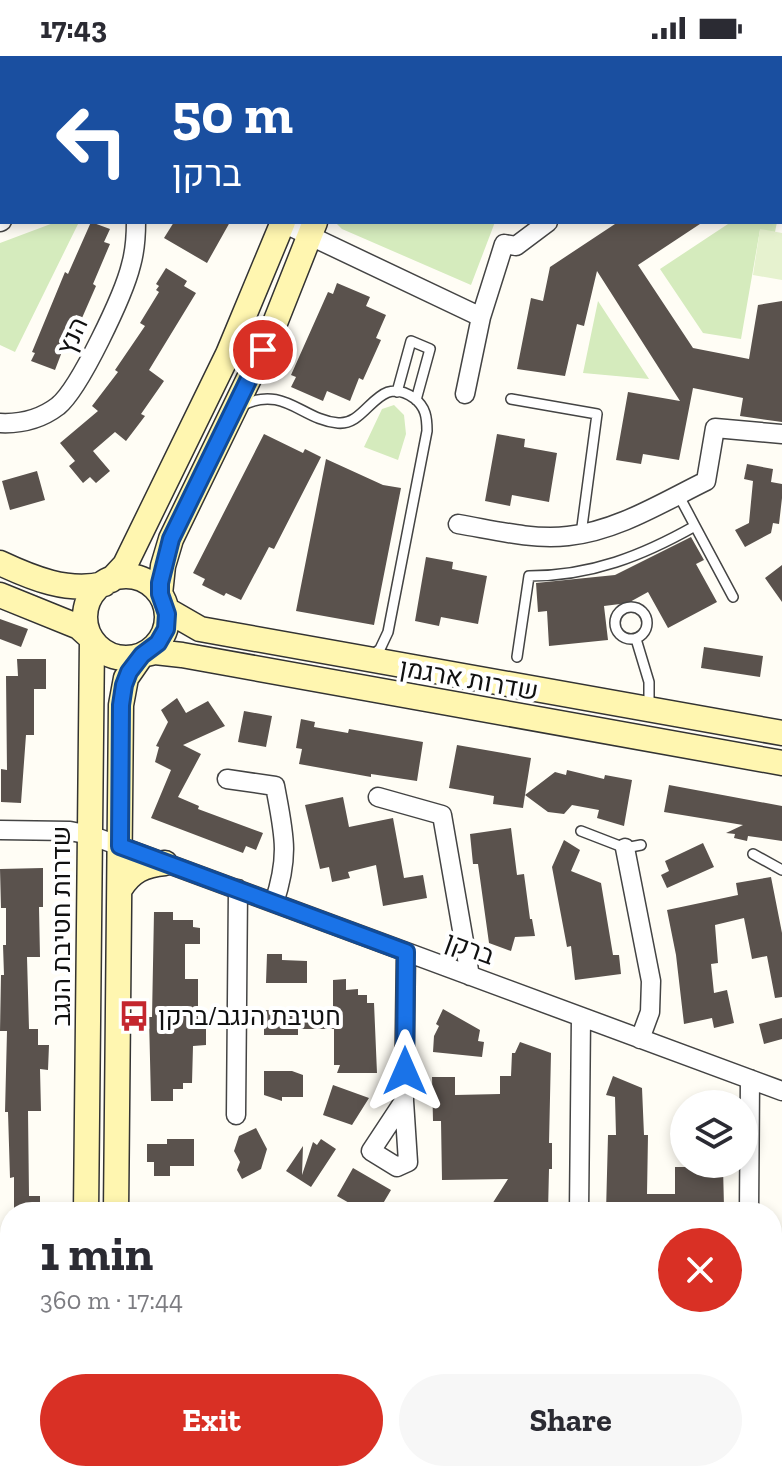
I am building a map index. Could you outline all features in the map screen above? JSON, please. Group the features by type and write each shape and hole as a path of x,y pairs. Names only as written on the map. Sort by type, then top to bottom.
{"main road":[{"path":"91,638 85,621 87,606 94,592 125,565 213,386 283,224"},
{"path":"116,1202 121,698 129,672 162,637 167,622 163,602 163,566 171,539 271,333 313,229"},
{"path":"0,563 58,584 79,587 123,577 138,578 152,586 163,602"},
{"path":"0,595 79,627 100,650 114,657 130,658 144,654"},
{"name":"שדרות ארגמן","path":"163,602 190,626 200,629 782,733"},
{"name":"שדרות חטיבת הנגב","path":"86,1202 91,638"},
{"name":"שדרות ארגמן","path":"144,654 182,655 782,763"},
{"path":"120,889 133,872 165,863"}],"street":[{"name":"הנץ","path":"0,423 28,421 44,415 71,393 127,280 135,247 136,224"},
{"path":"288,224 313,229 481,317"},
{"path":"465,394 481,317 504,244 516,246 545,224"},
{"path":"458,524 542,537 581,534 625,520 706,481 715,428 782,434"},
{"path":"227,779 275,786 286,845 283,876 274,903"},
{"path":"378,797 442,815 470,976"},
{"name":"ברקן","path":"0,830 70,831 90,835 782,1091"},
{"path":"633,846 651,981 650,1012 640,1039"},
{"path":"236,1115 238,889"},
{"path":"404,1101 406,952"},
{"path":"576,1202 581,1017"},
{"path":"749,1202 750,1079"}],"lane":[{"path":"397,392 411,341 430,349 416,400"},
{"path":"232,415 246,403 273,398 327,420 347,423 377,396 397,392 416,400 423,407 427,431 388,632 380,649 367,659"},
{"path":"511,399 597,414 581,534"},
{"path":"678,494 733,597"},
{"path":"517,657 529,576 574,574 605,566 636,556 695,526"},
{"path":"636,639 649,682 649,710"},
{"path":"581,831 633,846"},
{"path":"753,854 782,870"}],"green space":[{"path":"51,224 78,224 15,352 0,345 0,243"},
{"path":"337,224 494,224 471,285 342,229"},
{"path":"728,224 777,224 775,232 760,230 741,339 703,333 660,269"},
{"path":"760,229 782,233 782,280 753,275"},
{"path":"598,301 649,379 583,373"},
{"path":"394,405 404,415 406,434 398,460 364,447 382,409"}],"building":[{"path":"90,224 110,229 104,242 110,244 93,284 96,286 82,318 76,315 55,370 31,361 35,353 32,352 65,272 68,274"},
{"path":"173,224 229,224 207,263 164,238"},
{"path":"615,224 700,224 638,265 693,348 749,359 758,305 782,301 782,422 740,416 743,398 693,388 679,460 643,454 641,464 616,460 628,392 680,401 597,271 584,326 577,324 565,376 517,369 531,298 543,301 550,267"},
{"path":"166,268 187,281 184,286 196,293 149,370 164,381 141,414 145,416 126,441 115,432 93,451 110,471 96,483 90,477 83,483 69,466 75,461 60,443 98,411 92,406 118,372 115,370 145,326 140,323 159,292 156,284"},
{"path":"337,283 370,297 366,306 386,315 376,338 381,340 350,401 327,391 323,401 291,387 296,377 291,375 328,292 333,294"},
{"path":"264,434 303,453 305,449 321,457 274,549 269,547 241,600 202,585 205,579 193,573"},
{"path":"497,434 525,439 524,447 557,453 549,502 512,495 510,506 485,501"},
{"path":"326,459 383,485 401,488 374,625 296,611"},
{"path":"747,464 773,469 771,482 782,484 782,498 779,524 773,523 771,533 745,547 735,530 749,523 753,481 744,479"},
{"path":"37,471 45,500 10,510 2,481"},
{"path":"691,537 704,560 696,564 717,602 668,628 648,592 628,603 604,606 608,640 549,646 547,611 538,612 536,583 615,575"},
{"path":"426,557 453,562 452,569 487,576 478,624 441,617 439,626 415,621"},
{"path":"782,565 782,602 765,578"},
{"path":"0,619 28,629 21,647 0,639"},
{"path":"704,647 763,656 760,677 701,668"},
{"path":"17,659 46,659 46,689 34,689 34,735 26,735 21,803 1,802 1,769 7,770 6,676 18,676"},
{"path":"177,698 186,713 208,701 225,726 183,745 201,754 178,797 199,806 198,809 263,833 256,850 246,846 243,853 151,818 171,770 155,762 159,747 156,746 168,722 161,710"},
{"path":"244,711 272,716 266,747 238,742"},
{"path":"301,719 315,722 314,727 348,733 349,729 423,742 417,781 371,774 371,777 299,764 302,749 296,748"},
{"path":"457,745 531,758 523,808 493,804 494,796 449,788"},
{"path":"567,770 604,779 605,775 632,780 624,826 597,818 599,810 572,805 564,814 548,812 525,795 555,772 566,775"},
{"path":"669,785 782,806 782,841 748,836 747,841 734,838 735,834 726,833 743,825 664,812"},
{"path":"343,797 349,827 393,818 404,878 423,875 427,898 383,906 376,865 348,872 350,878 332,882 329,867 320,869 305,805"},
{"path":"511,828 517,875 524,874 535,936 515,937 511,951 489,943 478,864 473,864 470,834"},
{"path":"564,840 580,850 571,871 601,883 613,955 619,955 621,974 575,980 571,946 567,947 552,867"},
{"path":"703,843 714,867 667,888 661,875 669,871 665,861"},
{"path":"43,868 43,907 39,907 40,957 27,957 29,1029 38,1029 38,1045 49,1045 48,1070 40,1069 41,1111 28,1111 29,1196 40,1196 40,1202 14,1202 14,1177 10,1178 8,1112 5,1112 7,1031 0,1031 6,908 1,908 0,869"},
{"path":"771,877 782,933 782,997 775,998 767,956 752,959 744,918 715,925 718,963 711,964 714,993 727,990 734,1023 714,1028 712,1018 684,1024 667,910 738,895 736,883"},
{"path":"154,912 173,912 173,920 193,920 193,927 200,928 200,944 185,944 185,979 198,979 198,1020 206,1020 206,1045 193,1046 192,1083 183,1083 183,1089 173,1089 173,1101 151,1101 149,1017 152,1017"},
{"path":"267,954 282,954 282,960 307,961 307,983 266,983"},
{"path":"346,979 346,990 358,989 358,995 367,995 367,1003 374,1003 377,1073 337,1073 340,1065 334,1065 334,1029 298,1029 298,1035 264,1035 264,1010 333,1010 333,980"},
{"path":"443,1009 480,1030 478,1041 484,1042 482,1057 433,1052 434,1036 439,1026 436,1024"},
{"path":"782,1018 782,1039 764,1044 759,1024"},
{"path":"520,1042 551,1053 549,1143 552,1143 552,1169 549,1169 548,1202 493,1202 508,1179 442,1180 441,1121 433,1121 432,1077 455,1077 455,1095 500,1094 500,1076 511,1076 512,1053 515,1053"},
{"path":"264,1071 292,1071 303,1075 303,1097 282,1097 282,1101 264,1095"},
{"path":"613,1076 642,1088 644,1135 648,1135 647,1194 675,1194 675,1178 723,1178 724,1202 606,1202 608,1135 616,1135 615,1097 606,1095"},
{"path":"333,1085 369,1098 352,1125 323,1115"},
{"path":"256,1128 267,1149 261,1169 242,1179 237,1170 240,1162 234,1151 239,1136"},
{"path":"167,1139 194,1139 194,1166 170,1166 170,1176 154,1176 154,1162 147,1162 147,1144 167,1144"},
{"path":"321,1139 336,1149 311,1187 286,1171 303,1146 302,1175 313,1142 317,1145"},
{"path":"353,1168 391,1190 384,1202 348,1202 337,1196"}],"place":[{"name":"חטיבת הנגב/ברקן","path":"134,1016"}],"route":[{"path":"263,350 171,539 160,583 160,594 166,606 166,629 158,643 137,661 124,685 121,705 120,846 406,952 405,1071"}]}
